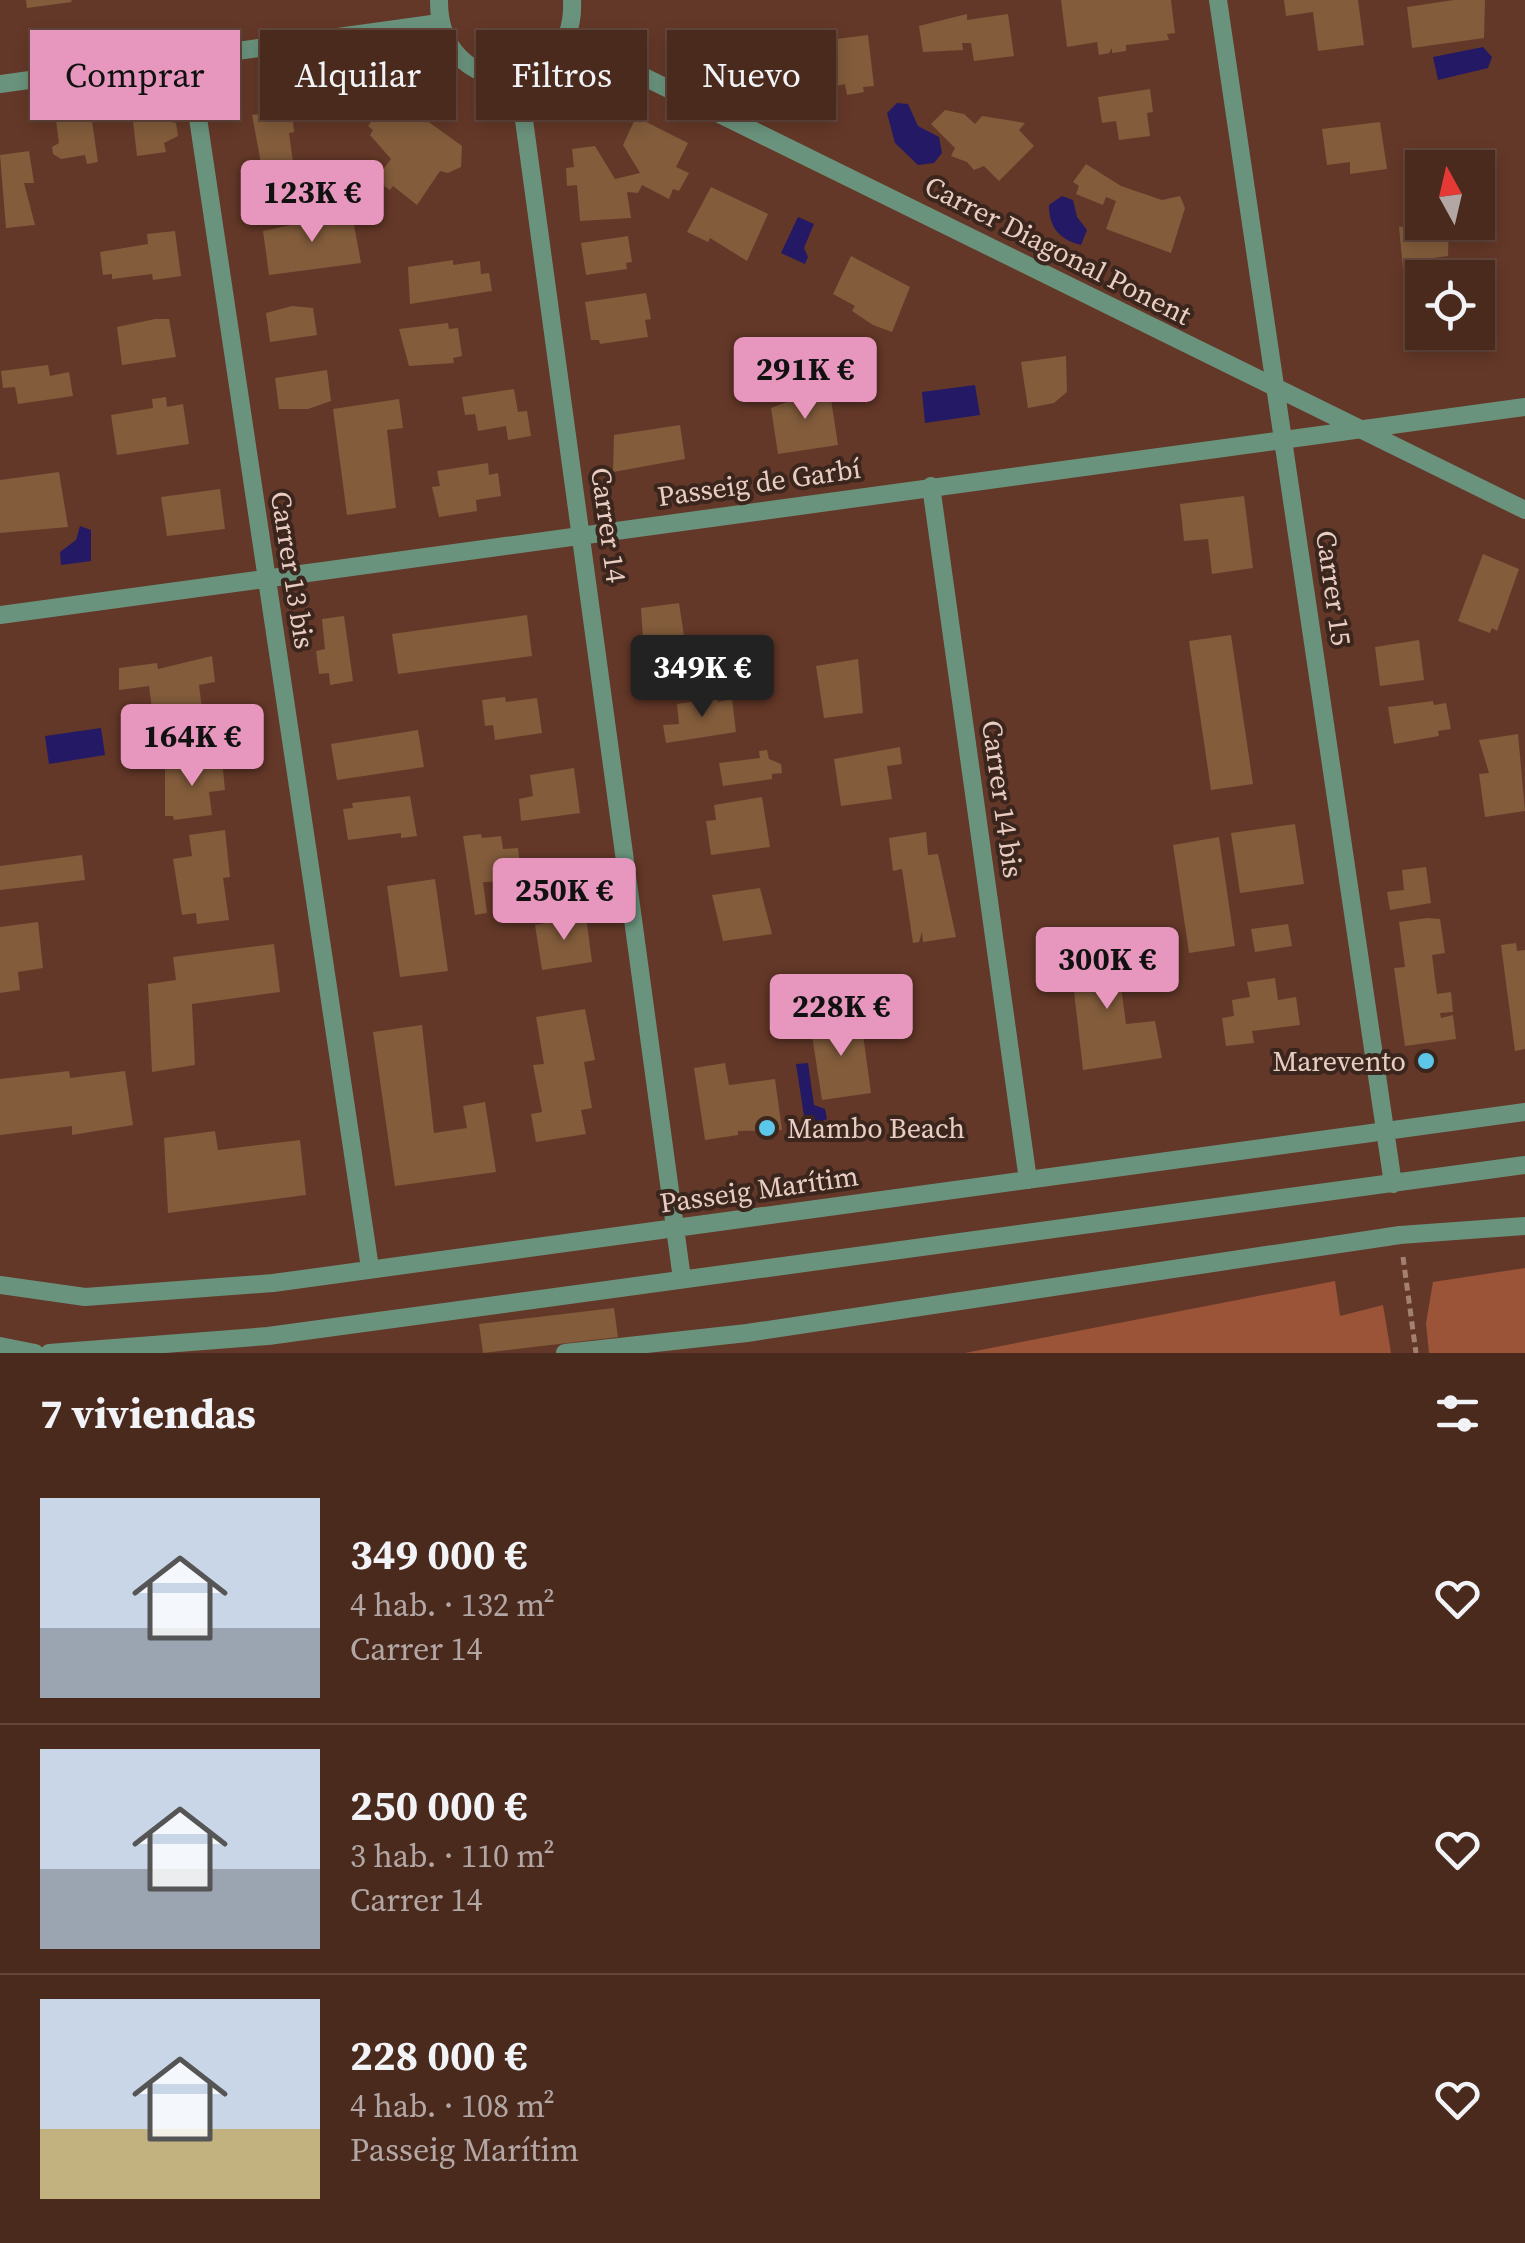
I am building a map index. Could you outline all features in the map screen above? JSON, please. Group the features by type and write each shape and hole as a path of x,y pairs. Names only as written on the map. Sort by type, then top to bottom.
{"street":[{"path":"439,0 447,44 462,62 476,70"},
{"name":"Carrer 15","path":"1218,0 1272,388 1285,439 1393,1184"},
{"path":"569,30 579,1"},
{"path":"240,51 440,22"},
{"name":"Carrer Diagonal Ponent","path":"647,79 1525,510"},
{"path":"0,84 30,80"},
{"name":"Carrer 13 bis","path":"198,120 370,1268"},
{"name":"Carrer 14","path":"524,120 682,1279"},
{"name":"Passeig de Garbí","path":"0,615 1525,407"},
{"name":"Carrer 14 bis","path":"932,486 1028,1180"},
{"name":"Passeig Marítim","path":"0,1285 85,1298 274,1283 1525,1112"},
{"path":"49,1353 268,1336 1525,1166"},
{"path":"565,1353 747,1333 1400,1235 1525,1226"},
{"path":"0,1346 35,1353"}],"path":[{"path":"1400,1235 1416,1353"}],"shaded area":[{"path":"1483,47 1492,57 1488,68 1438,80 1433,57"},
{"path":"897,103 908,104 918,126 939,137 942,153 934,163 918,165 895,143 887,113"},
{"path":"1062,196 1073,200 1077,217 1087,230 1081,245 1066,239 1053,225 1049,205"},
{"path":"798,217 814,224 804,248 808,257 805,264 781,253"},
{"path":"975,385 980,415 925,423 922,392"},
{"path":"80,526 91,530 91,561 61,565 60,552 76,540"},
{"path":"101,728 105,755 49,764 45,736"},
{"path":"808,1063 814,1105 825,1109 827,1119 806,1129 796,1064"},
{"path":"1525,1268 1525,1353 1429,1353 1426,1323 1433,1282"},
{"path":"1335,1281 1340,1316 1383,1305 1391,1353 965,1353"}],"building":[{"path":"26,0 71,0 72,2 27,8"},
{"path":"1061,0 1171,0 1175,33 1167,34 1169,40 1126,45 1126,51 1112,53 1112,48 1099,55 1097,42 1067,47"},
{"path":"1284,0 1358,0 1364,45 1318,51 1313,12 1286,16"},
{"path":"1485,0 1484,38 1412,48 1407,7"},
{"path":"967,14 967,20 1008,14 1014,56 974,61 971,43 962,43 963,50 923,52 919,26"},
{"path":"868,35 874,86 847,95 845,84 836,86 836,39"},
{"path":"1150,89 1150,136 1119,140 1116,121 1102,123 1098,97"},
{"path":"945,110 964,114 975,124 982,116 1025,123 1019,130 1034,146 999,181 984,166 974,170 967,162 951,156 955,148 931,124"},
{"path":"260,114 260,120 293,120 294,132 289,133 293,162 276,165 278,177 264,179 252,115"},
{"path":"56,120 92,120 98,162 87,164 85,155 61,159 53,154 52,147 59,143"},
{"path":"133,120 176,123 178,136 164,143 166,152 137,156"},
{"path":"372,120 426,120 462,146 461,167 448,173 440,171 417,205 393,186 390,190 375,180 391,159 370,135 373,130 368,126"},
{"path":"635,120 642,120 688,143 676,167 689,173 679,191 673,189 669,199 642,185 638,193 627,192 631,218 580,221 577,185 567,186 566,168 574,167 572,149 595,146 615,179 640,173 623,145"},
{"path":"1380,122 1387,169 1350,174 1350,162 1327,165 1322,129"},
{"path":"29,151 34,183 24,183 35,225 6,228 0,155"},
{"path":"1086,164 1121,186 1162,200 1180,196 1185,208 1171,253 1106,229 1116,201 1106,197 1103,205 1076,194 1079,186 1073,182"},
{"path":"711,187 768,214 747,261 710,238 708,242 687,232"},
{"path":"352,214 361,263 269,275 263,231 296,224 295,220"},
{"path":"1405,226 1405,240 1448,240 1448,256 1405,260 1404,280 1399,227"},
{"path":"175,231 181,276 153,280 152,274 112,279 112,274 103,275 100,252 148,244 147,234"},
{"path":"628,236 632,262 626,263 627,269 586,275 581,243"},
{"path":"851,256 910,287 892,332 873,325 852,311 855,306 833,294"},
{"path":"453,260 453,265 480,261 481,274 489,273 492,291 410,304 408,267"},
{"path":"646,293 651,319 645,320 648,337 600,344 599,340 591,340 585,302"},
{"path":"292,306 313,308 317,335 270,342 266,313"},
{"path":"169,319 176,357 122,365 117,327"},
{"path":"448,323 449,329 458,328 462,356 453,358 454,363 409,366 399,329"},
{"path":"1066,356 1067,392 1054,403 1028,408 1021,362"},
{"path":"48,365 50,376 69,372 73,396 18,404 15,387 3,388 1,371"},
{"path":"327,370 331,401 308,409 279,409 275,378"},
{"path":"829,386 838,445 778,454 771,408 798,398 798,391"},
{"path":"514,389 518,412 527,411 531,436 508,440 506,426 478,431 475,414 465,415 462,397"},
{"path":"166,397 167,407 183,404 189,444 117,455 111,415 153,408 152,399"},
{"path":"399,399 403,428 387,430 396,508 347,515 333,409"},
{"path":"680,425 685,459 613,472 614,435"},
{"path":"488,463 489,475 498,473 501,496 476,500 477,511 439,517 432,487 440,486 437,471"},
{"path":"59,472 68,527 0,533 0,480"},
{"path":"220,489 225,529 167,536 161,497"},
{"path":"1244,496 1253,568 1212,574 1208,539 1184,541 1180,504"},
{"path":"1483,554 1519,569 1497,631 1492,628 1490,633 1458,621"},
{"path":"679,603 686,649 644,655 641,608"},
{"path":"527,615 532,656 398,674 392,634"},
{"path":"344,616 353,681 330,685 329,673 319,674 316,651 325,649 322,619"},
{"path":"1231,635 1253,784 1211,790 1189,641"},
{"path":"1419,640 1424,680 1380,686 1375,647"},
{"path":"212,656 215,682 199,685 203,717 154,724 149,686 119,690 119,668 157,663 158,669"},
{"path":"858,659 863,713 824,718 816,666"},
{"path":"505,697 506,702 537,698 542,733 495,740 493,725 485,726 482,700"},
{"path":"717,698 718,702 732,699 736,732 666,743 663,725 679,724 677,704"},
{"path":"1433,701 1434,705 1446,703 1451,729 1438,731 1439,736 1394,744 1388,707"},
{"path":"418,730 424,767 337,780 331,744"},
{"path":"1518,734 1525,811 1485,817 1479,774 1489,773 1479,740"},
{"path":"900,747 902,764 887,766 892,799 841,806 834,759"},
{"path":"767,750 769,759 781,764 782,773 772,774 772,779 723,786 719,763 760,758 759,751"},
{"path":"222,760 225,790 209,792 212,815 174,820 173,816 165,816 165,768"},
{"path":"574,768 580,813 521,821 519,799 533,796 530,775"},
{"path":"410,796 417,836 401,838 401,833 348,840 343,809 353,808 352,803"},
{"path":"762,797 770,847 711,855 706,821 716,820 714,805"},
{"path":"1295,824 1304,884 1240,893 1231,833"},
{"path":"225,830 230,877 223,878 229,920 197,924 196,913 182,915 173,859 192,856 189,835"},
{"path":"926,832 928,855 938,854 956,937 923,942 922,932 919,942 913,943 902,869 893,871 889,838"},
{"path":"481,834 482,838 501,836 503,849 518,848 522,881 483,882 487,913 475,915 463,836"},
{"path":"1219,837 1235,946 1189,953 1173,845"},
{"path":"82,855 85,880 0,890 0,866"},
{"path":"1426,867 1431,903 1390,910 1387,892 1404,890 1402,870"},
{"path":"435,879 448,971 400,977 387,886"},
{"path":"760,888 772,934 723,941 712,895"},
{"path":"586,916 592,962 542,970 535,925"},
{"path":"1440,919 1445,953 1432,955 1437,994 1451,992 1453,1012 1440,1013 1441,1018 1453,1015 1456,1039 1405,1046 1394,968 1405,967 1399,922"},
{"path":"38,922 43,968 18,972 20,990 0,993 0,927"},
{"path":"1288,924 1292,946 1255,952 1251,929"},
{"path":"1115,941 1126,1024 1155,1021 1162,1058 1083,1070 1069,948"},
{"path":"1516,943 1517,951 1525,950 1525,1049 1515,1051 1501,945"},
{"path":"274,944 280,992 192,1004 195,1065 152,1072 148,984 176,980 173,957"},
{"path":"1275,978 1278,1000 1296,997 1300,1025 1252,1031 1254,1043 1226,1046 1222,1018 1234,1016 1232,1000 1250,997 1247,982"},
{"path":"585,1009 595,1060 584,1062 592,1108 581,1110 586,1134 536,1142 531,1114 542,1112 533,1065 544,1064 536,1017"},
{"path":"819,1018 832,1025 861,1020 871,1093 822,1100 811,1029"},
{"path":"422,1025 434,1133 467,1128 463,1106 485,1102 496,1172 395,1186 373,1032"},
{"path":"725,1063 729,1085 775,1079 782,1130 738,1131 738,1135 705,1140 694,1068"},
{"path":"69,1071 70,1078 125,1071 133,1125 72,1135 72,1126 0,1135 0,1079"},
{"path":"215,1131 218,1150 300,1140 306,1195 168,1213 164,1138"},
{"path":"614,1308 618,1337 483,1353 479,1324"}],"place":[{"name":"Marevento","path":"1426,1061"},
{"name":"Mambo Beach","path":"767,1128"}]}
